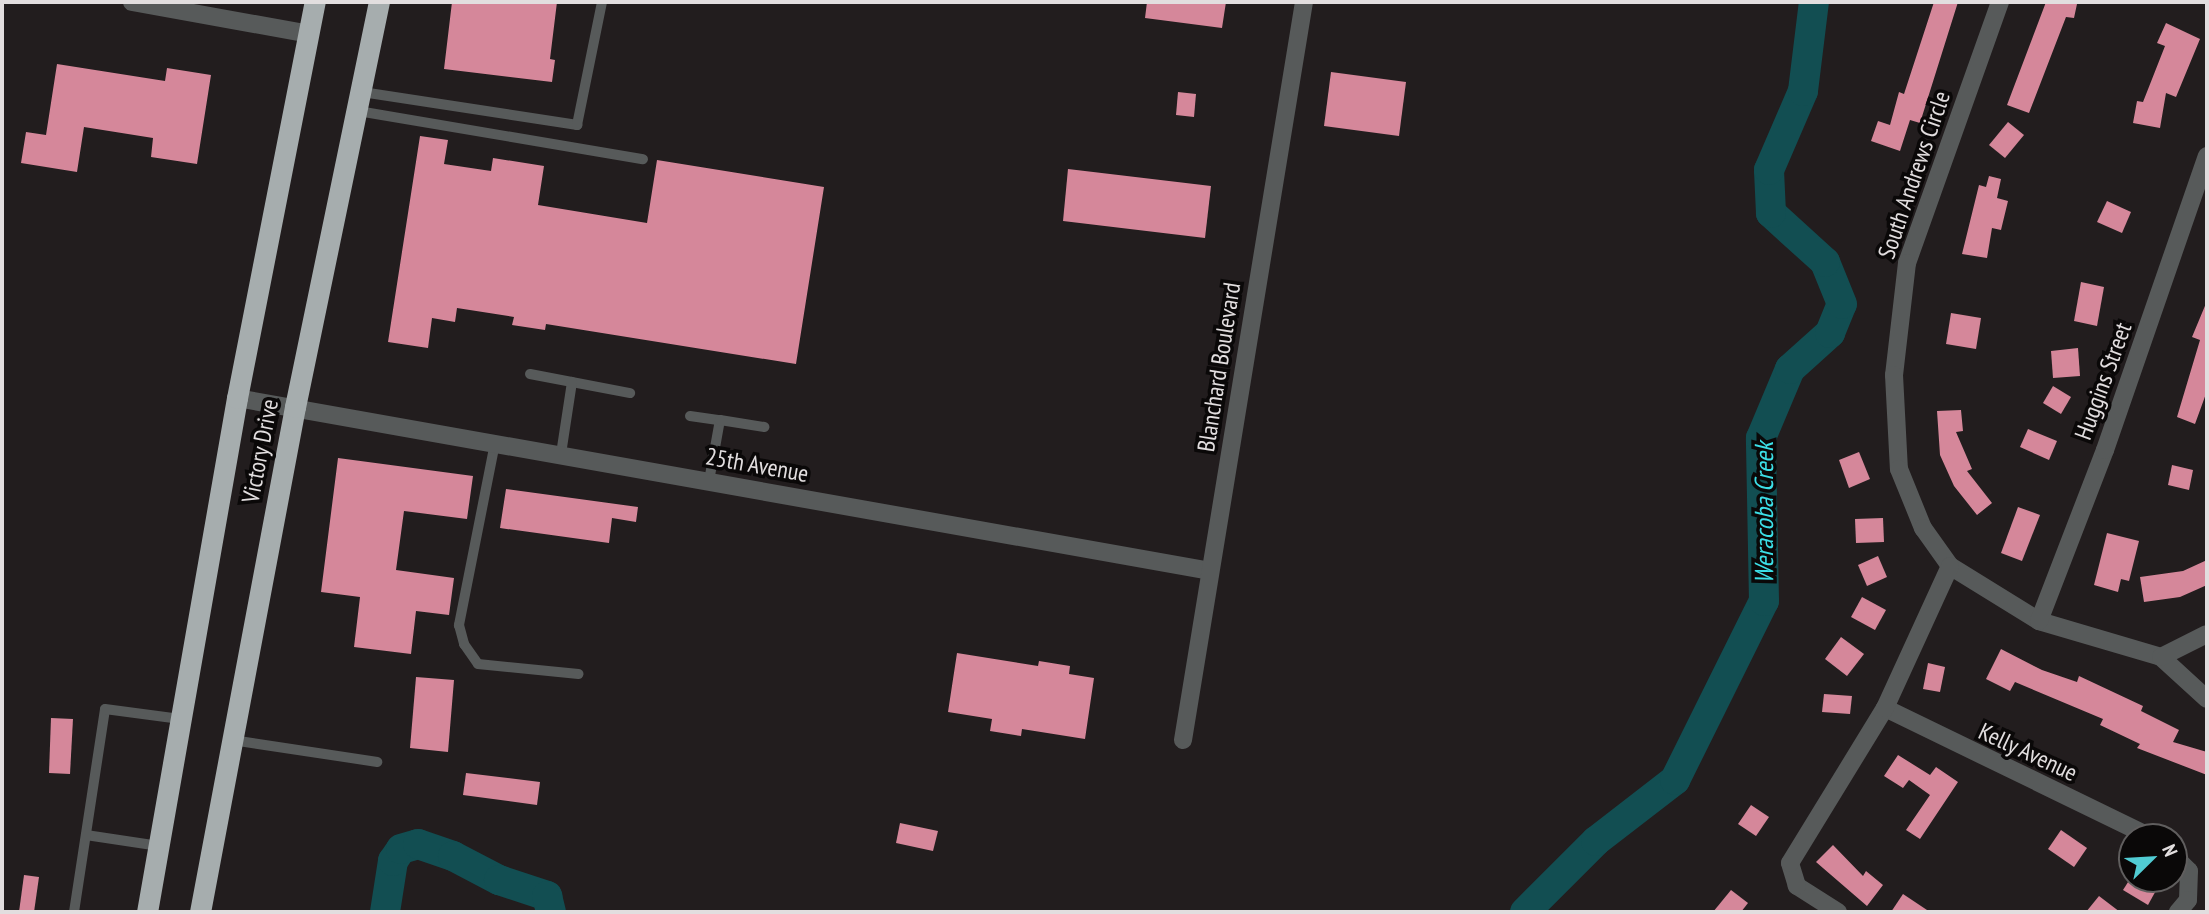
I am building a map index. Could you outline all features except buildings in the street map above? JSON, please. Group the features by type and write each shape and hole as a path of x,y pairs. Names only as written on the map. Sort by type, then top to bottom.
{"highway":[{"name":"Victory Drive","path":"147,912 237,398 315,2"},
{"name":"Victory Drive","path":"200,912 295,407 379,2"}],"street":[{"path":"132,2 309,34"},
{"name":"Blanchard Boulevard","path":"1183,740 1304,2"},
{"name":"South Andrews Circle","path":"1950,566 1923,528 1899,469 1894,375 1907,263 2000,2"},
{"name":"Huggins Street","path":"2039,621 2124,397 2207,156"},
{"name":"25th Avenue","path":"237,398 1210,571"},
{"path":"1838,912 1797,886 1790,863 1885,708 1950,566 2039,621 2161,657 2207,699"},
{"path":"2161,657 2207,634"},
{"name":"Kelly Avenue","path":"1885,708 2122,823"},
{"path":"2178,912 2188,900 2188,870"}],"lane":[{"path":"360,101 577,125 602,2"},
{"path":"360,101 643,159"},
{"path":"530,374 630,393"},
{"path":"561,454 572,382"},
{"path":"691,416 764,427"},
{"path":"709,481 720,420"},
{"path":"495,443 459,625 464,644 478,664 579,674"},
{"path":"74,912 105,709 180,719"},
{"path":"232,740 377,762"},
{"path":"86,835 159,846"}],"waterway":[{"name":"Weracoba Creek","path":"1525,912 1596,841 1675,780 1764,601 1761,438 1790,369 1830,333 1842,304 1825,262 1771,213 1769,170 1803,91 1814,2"},
{"name":"Weracoba Creek","path":"385,912 393,861 401,849 418,844 453,856 499,880 547,896 551,912"}]}
